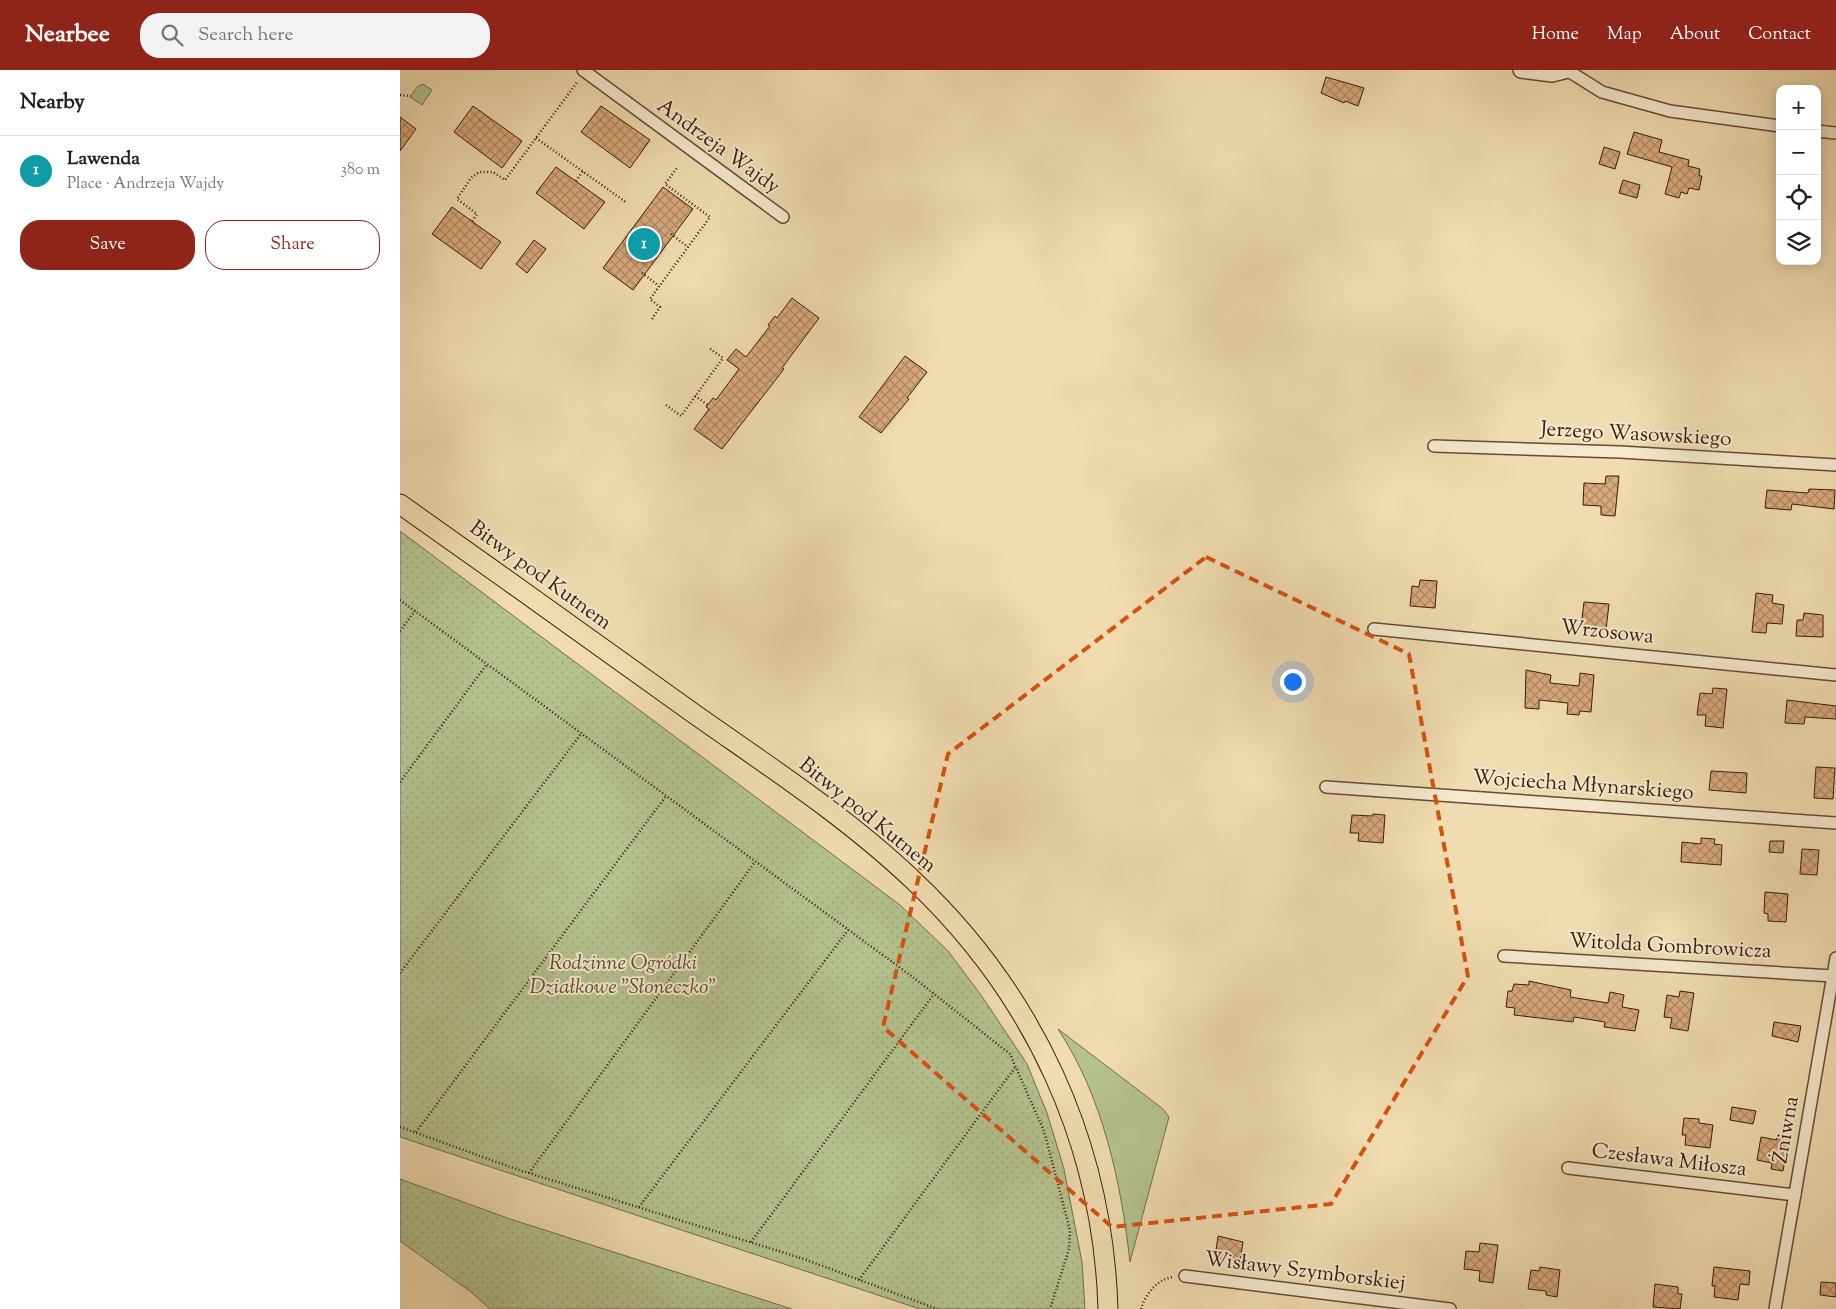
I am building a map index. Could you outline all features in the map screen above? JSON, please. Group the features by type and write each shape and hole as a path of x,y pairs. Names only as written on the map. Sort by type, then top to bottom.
{"main road":[{"name":"Bitwy pod Kutnem","path":"400,504 792,784 880,851 942,909 996,974 1023,1014 1062,1089 1087,1161 1095,1197 1103,1247 1108,1309"}],"street":[{"name":"Andrzeja Wajdy","path":"582,70 783,217"},
{"path":"1521,70 1552,74 1567,70 1602,92 1670,111 1776,125"},
{"path":"1821,131 1836,133"},
{"name":"Jerzego Wasowskiego","path":"1434,446 1620,452 1836,465"},
{"name":"Wrzosowa","path":"1374,630 1836,675"},
{"name":"Wojciecha Młynarskiego","path":"1326,787 1836,823"},
{"name":"Witolda Gombrowicza","path":"1504,956 1833,976"},
{"name":"Żniwna","path":"1775,1309 1836,958"},
{"name":"Czesława Miłosza","path":"1568,1168 1795,1195"},
{"name":"Wisławy Szymborskiej","path":"1185,1276 1450,1309"}],"path":[{"path":"472,221 478,214 457,199 465,186 479,172 493,172 505,180 579,80 585,85"},
{"path":"400,95 411,96"},
{"path":"536,138 627,203"},
{"path":"652,318 660,307 650,299 710,217 665,184 677,168"},
{"path":"576,181 583,171"},
{"path":"670,234 688,247"},
{"path":"642,273 660,286"},
{"path":"666,405 680,416 723,358 708,348"},
{"path":"695,396 708,405"},
{"path":"400,600 934,994 1010,1054 1047,1139 1070,1230 1069,1249 1050,1309"},
{"path":"400,631 415,611"},
{"path":"400,782 486,664"},
{"path":"400,973 581,734"},
{"path":"415,1132 666,796"},
{"path":"529,1173 755,862"},
{"path":"639,1207 848,930"},
{"path":"751,1242 934,994"},
{"path":"859,1280 1016,1066"},
{"path":"400,1128 529,1173 751,1242 937,1309"},
{"path":"1141,1309 1148,1291 1169,1278 1185,1276"}],"highlighted area":[{"path":"1206,557 1409,654 1468,976 1331,1204 1112,1227 883,1027 948,754"}],"green space":[{"path":"423,84 432,90 422,105 410,97 418,86"},
{"name":"Rodzinne Ogródki Działkowe \"Słoneczko\"","path":"400,531 900,905 948,951 981,995 1027,1064 1047,1113 1064,1169 1082,1262 1085,1309 920,1309 400,1137"},
{"path":"1058,1029 1163,1109 1169,1117 1130,1262 1121,1201 1107,1141 1087,1083 1074,1055"},
{"path":"400,1179 510,1219 792,1309 490,1309 471,1292 400,1241"}],"building":[{"path":"1326,77 1364,88 1358,106 1345,101 1344,103 1321,93"},
{"path":"473,106 522,141 502,168 454,132"},
{"path":"601,106 650,140 630,168 581,132"},
{"path":"400,117 416,129 400,151"},
{"path":"1634,132 1662,140 1659,152 1689,160 1688,166 1700,169 1699,176 1702,176 1699,190 1689,188 1687,194 1681,192 1679,198 1665,194 1672,167 1627,154"},
{"path":"1604,147 1620,152 1615,169 1599,164"},
{"path":"556,167 605,202 584,229 536,193"},
{"path":"1623,180 1640,185 1637,198 1619,193"},
{"path":"663,187 693,209 633,290 603,268"},
{"path":"452,207 501,242 481,269 432,234"},
{"path":"534,240 546,249 527,273 516,264"},
{"path":"792,298 819,318 782,368 784,369 722,449 694,429 709,409 706,407 713,398 716,400 739,369 727,360 736,349 746,357 770,326 768,325 775,316 777,318"},
{"path":"905,356 927,372 907,398 909,399 881,433 859,417"},
{"path":"1606,476 1619,476 1615,516 1601,515 1601,506 1583,505 1584,483 1605,484"},
{"path":"1809,489 1835,490 1834,509 1792,504 1791,510 1765,508 1767,490 1808,493"},
{"path":"1420,580 1437,581 1435,608 1410,606 1412,586 1419,587"},
{"path":"1756,593 1773,595 1772,603 1784,605 1782,624 1767,623 1766,633 1752,632"},
{"path":"1584,602 1609,604 1606,630 1581,627"},
{"path":"1804,613 1823,615 1823,637 1796,636 1797,620 1803,620"},
{"path":"1526,670 1551,675 1550,683 1579,686 1580,673 1594,675 1591,712 1580,711 1579,715 1567,714 1568,703 1539,700 1539,709 1525,708"},
{"path":"1713,688 1727,689 1723,728 1705,726 1706,715 1697,715 1700,693 1712,694"},
{"path":"1787,700 1836,706 1836,719 1805,717 1804,724 1785,723"},
{"path":"1816,767 1835,768 1833,799 1814,798"},
{"path":"1711,771 1747,773 1746,793 1709,790"},
{"path":"1373,814 1385,815 1383,843 1358,841 1359,833 1350,833 1352,815 1372,816"},
{"path":"1701,838 1715,839 1714,844 1722,845 1721,865 1681,862 1682,842 1701,844"},
{"path":"1770,841 1784,841 1783,853 1769,852"},
{"path":"1802,849 1819,850 1817,875 1800,874"},
{"path":"1765,892 1788,894 1786,922 1768,921 1768,914 1764,913"},
{"path":"1529,981 1571,990 1570,997 1608,1003 1610,992 1624,995 1622,1007 1639,1010 1635,1031 1604,1027 1605,1022 1574,1017 1573,1022 1514,1015 1515,1008 1506,1007 1508,991 1512,991 1514,984 1529,985"},
{"path":"1680,991 1694,993 1688,1031 1670,1028 1672,1018 1664,1017 1667,995 1679,997"},
{"path":"1774,1022 1801,1026 1798,1042 1772,1036"},
{"path":"1732,1107 1756,1111 1753,1124 1730,1120"},
{"path":"1684,1118 1699,1119 1699,1123 1713,1125 1710,1148 1685,1145 1686,1135 1682,1135"},
{"path":"1777,1136 1789,1138 1783,1171 1771,1169 1772,1163 1757,1160 1761,1137 1777,1140"},
{"path":"1218,1236 1243,1242 1240,1261 1215,1258"},
{"path":"1480,1243 1498,1245 1493,1283 1479,1281 1480,1271 1464,1269 1466,1251 1479,1252"},
{"path":"1540,1267 1560,1270 1557,1297 1546,1295 1546,1291 1528,1289 1531,1270 1539,1271"},
{"path":"1714,1267 1750,1271 1749,1285 1740,1284 1738,1300 1714,1297 1715,1286 1712,1286"},
{"path":"1821,1282 1836,1283 1836,1297 1820,1295"},
{"path":"1655,1284 1678,1287 1678,1294 1682,1294 1680,1309 1653,1307"}],"place":[{"name":"Lawenda","path":"644,244"}]}
